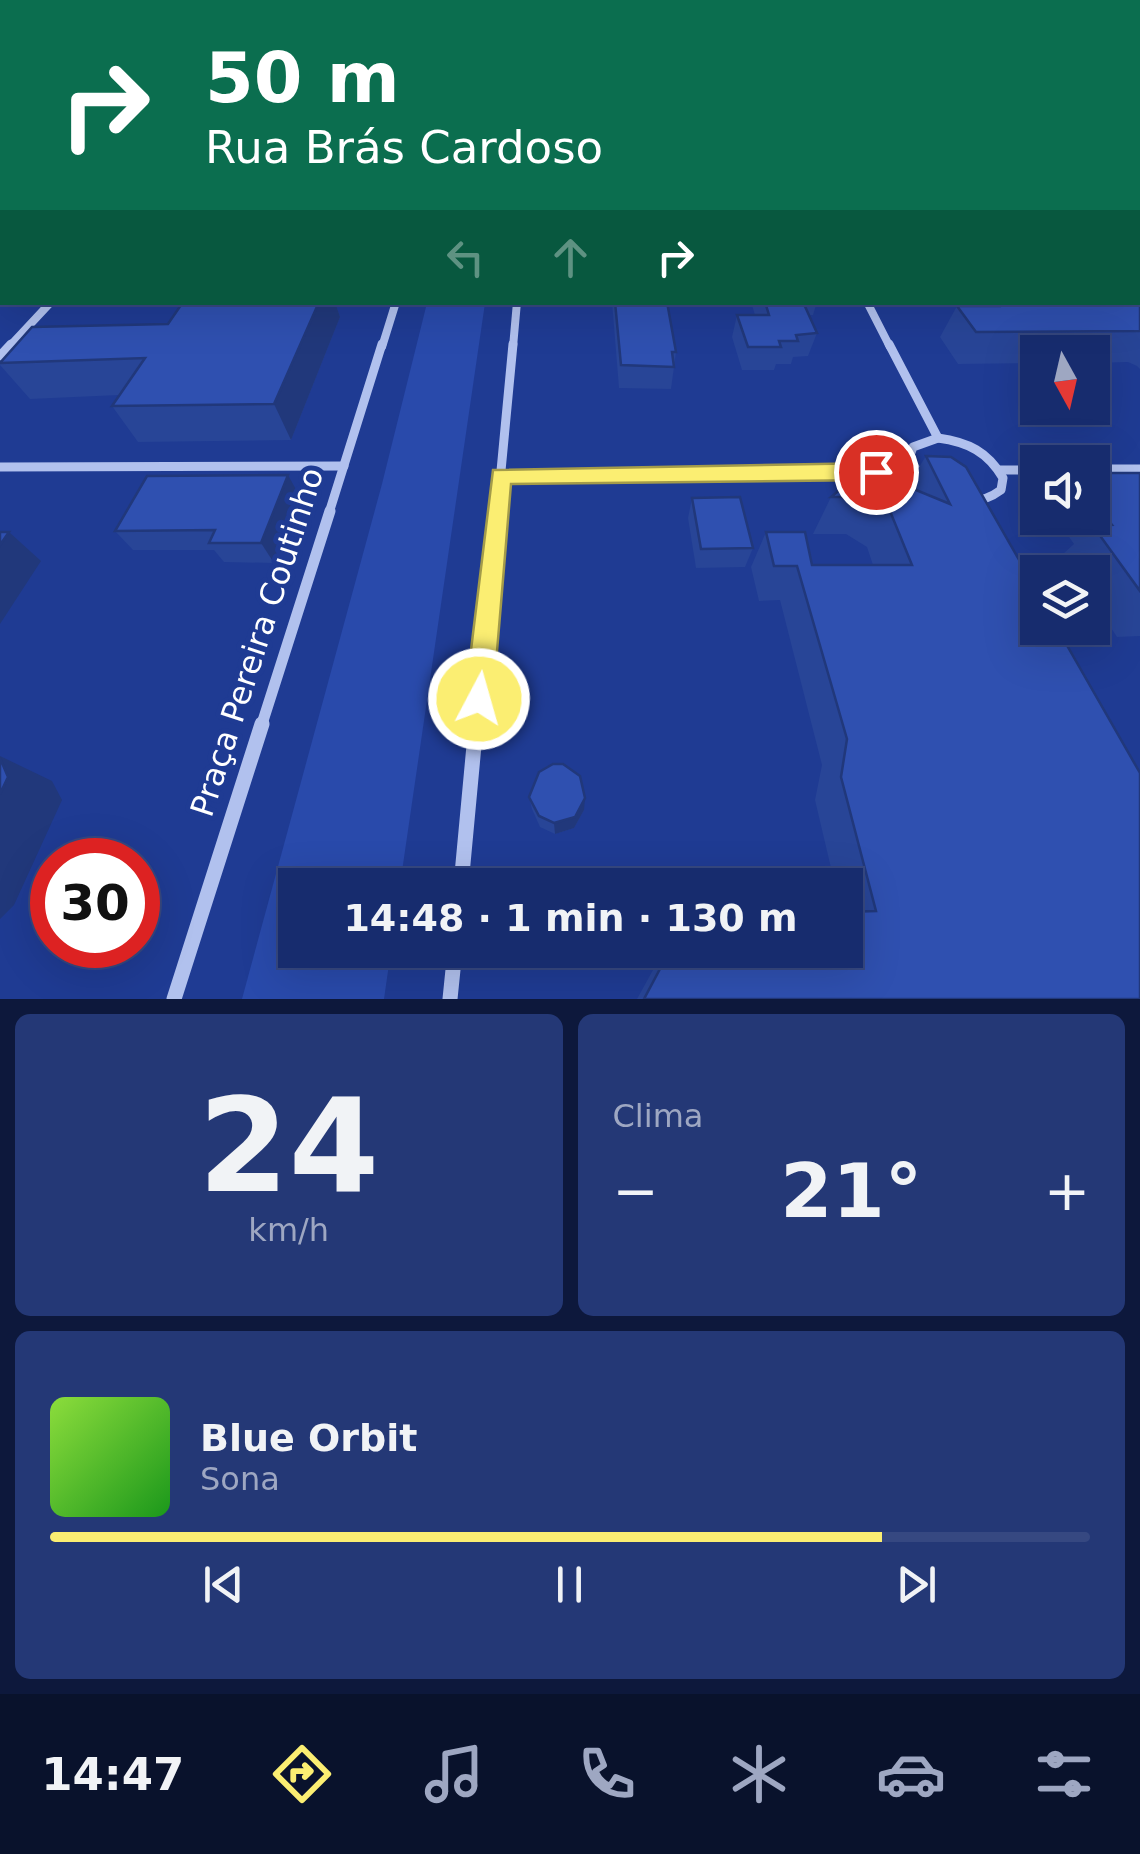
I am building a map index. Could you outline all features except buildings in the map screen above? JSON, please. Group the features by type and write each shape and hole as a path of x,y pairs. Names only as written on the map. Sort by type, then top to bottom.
{"street":[{"path":"0,356 48,305"},
{"name":"Praça Pereira Coutinho","path":"174,999 395,305"},
{"path":"463,868 517,305"},
{"path":"869,305 938,438"},
{"path":"938,438 972,446 1001,470 1001,491 992,500 976,502 938,493 913,471 909,458 913,447 938,438"},
{"path":"0,467 344,466"},
{"path":"1110,469 1140,469"},
{"path":"1001,470 1020,470"},
{"path":"500,476 913,471"},
{"path":"976,502 985,517"},
{"path":"450,999 453,968"}],"shaded area":[{"path":"427,305 485,305 402,868 278,868 278,968 388,968 384,999 242,999"}],"route":[{"path":"479,699 500,476 876,472"}]}
